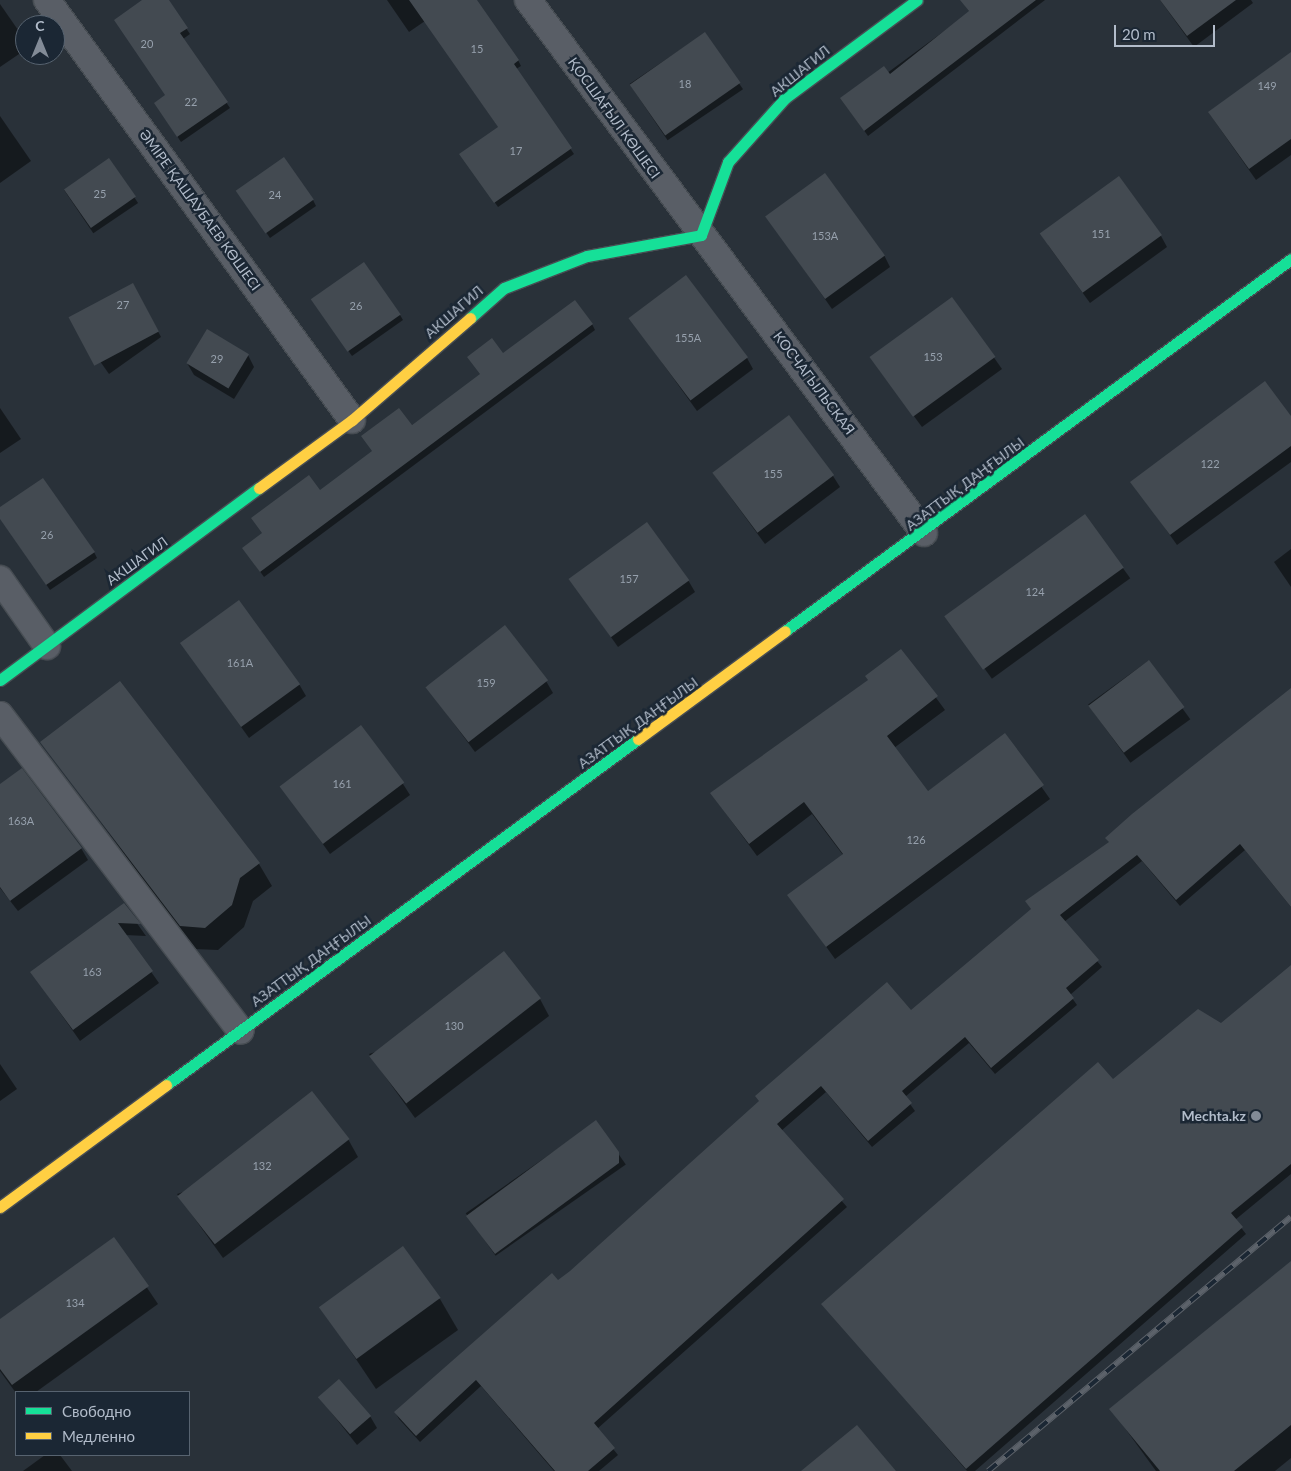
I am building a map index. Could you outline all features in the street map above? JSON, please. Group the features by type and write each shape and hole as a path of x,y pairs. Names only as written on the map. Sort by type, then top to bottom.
{"main road":[{"name":"АКШАГИЛ","path":"0,680 352,420 504,288 586,256 701,235 728,162 785,98 917,0"},
{"name":"АЗАТТЫҚ ДАҢҒЫЛЫ","path":"0,1208 924,532 1291,259"}],"street":[{"name":"ӘМІРЕ ҚАШАУБАЕВ КӨШЕСІ","path":"47,0 352,420"},
{"name":"ҚОСШАҒЫЛ КӨШЕСІ","path":"528,0 701,235"},
{"name":"КОСЧАГЫЛЬСКАЯ","path":"701,235 924,532"},
{"path":"0,579 46,646"},
{"path":"0,715 240,1031"}],"building":[{"path":"142,0 169,0 188,28 180,33 228,102 177,137 154,103 165,95 114,20"},
{"path":"409,0 477,0 519,60 514,64 572,148 494,203 459,154 498,127"},
{"path":"960,0 1036,0 864,131 840,98 884,66 890,74 969,11"},
{"path":"1160,0 1236,0 1187,36"},
{"path":"705,32 741,83 665,136 630,85"},
{"path":"1291,52 1291,139 1249,169 1208,112"},
{"path":"284,157 314,200 265,233 236,191"},
{"path":"109,158 136,197 91,228 64,190"},
{"path":"825,173 885,256 825,299 765,216"},
{"path":"1119,176 1162,235 1083,293 1040,234"},
{"path":"364,262 401,314 347,352 311,299"},
{"path":"686,275 748,357 690,401 628,318"},
{"path":"133,283 159,332 94,366 69,317"},
{"path":"952,297 995,357 913,417 869,357"},
{"path":"575,300 593,324 260,572 242,548 262,533 251,518 309,475 320,490 372,451 361,436 399,408 412,425 480,374 467,357 492,338 503,353"},
{"path":"207,329 249,354 228,389 186,363"},
{"path":"1265,381 1291,416 1291,446 1170,535 1130,482"},
{"path":"789,415 834,475 757,533 712,473"},
{"path":"43,478 95,552 46,585 0,519 0,507"},
{"path":"1085,514 1124,567 983,670 944,616"},
{"path":"647,522 689,580 611,637 569,579"},
{"path":"239,600 300,684 241,727 180,643"},
{"path":"505,625 548,680 469,742 425,687"},
{"path":"901,649 938,696 887,736 928,791 1005,733 1044,785 826,947 787,895 843,854 804,802 749,844 710,793 868,680 865,676"},
{"path":"1149,660 1185,707 1124,753 1088,706"},
{"path":"120,681 260,863 240,878 232,905 205,928 180,926 40,742"},
{"path":"1291,688 1291,907 1240,844 1176,900 1137,855 1060,915 1099,960 1066,988 1074,998 991,1068 965,1037 902,1091 912,1103 868,1141 821,1086 777,1124 844,1199 594,1423 615,1448 588,1471 555,1471 476,1380 416,1436 394,1412 552,1273 558,1280 570,1271 759,1101 755,1096 887,982 911,1010 1031,909 1025,901 1109,842 1105,838 1132,814"},
{"path":"361,725 404,783 323,844 280,786"},
{"path":"22,768 82,848 10,901 0,887 0,784"},
{"path":"124,903 141,924 118,923 153,971 73,1030 30,972"},
{"path":"504,951 541,998 406,1104 369,1056"},
{"path":"1291,965 1291,1164 1231,1213 1243,1227 966,1469 821,1304 1098,1062 1113,1079 1198,1009 1221,1023"},
{"path":"312,1091 350,1139 215,1244 177,1196"},
{"path":"596,1120 619,1152 619,1163 495,1254 466,1216"},
{"path":"114,1237 149,1286 12,1385 0,1369 0,1319"},
{"path":"403,1246 441,1298 356,1359 319,1307"},
{"path":"1291,1261 1291,1425 1234,1471 1160,1471 1109,1409"},
{"path":"339,1379 371,1416 350,1434 318,1397"},
{"path":"857,1425 896,1471 801,1471"}],"railway":[{"path":"988,1471 1291,1217"}],"traffic: fast":[{"path":"470,318 504,288 587,256 701,235 728,162 785,98 917,0"},
{"path":"785,631 1291,259"},
{"path":"0,680 259,488"},
{"path":"166,1085 638,739"}],"traffic: slow":[{"path":"259,488 352,420 470,318"},
{"path":"638,739 785,631"},
{"path":"0,1207 166,1085"}],"place":[{"name":"Mechta.kz","path":"1256,1116"}]}
